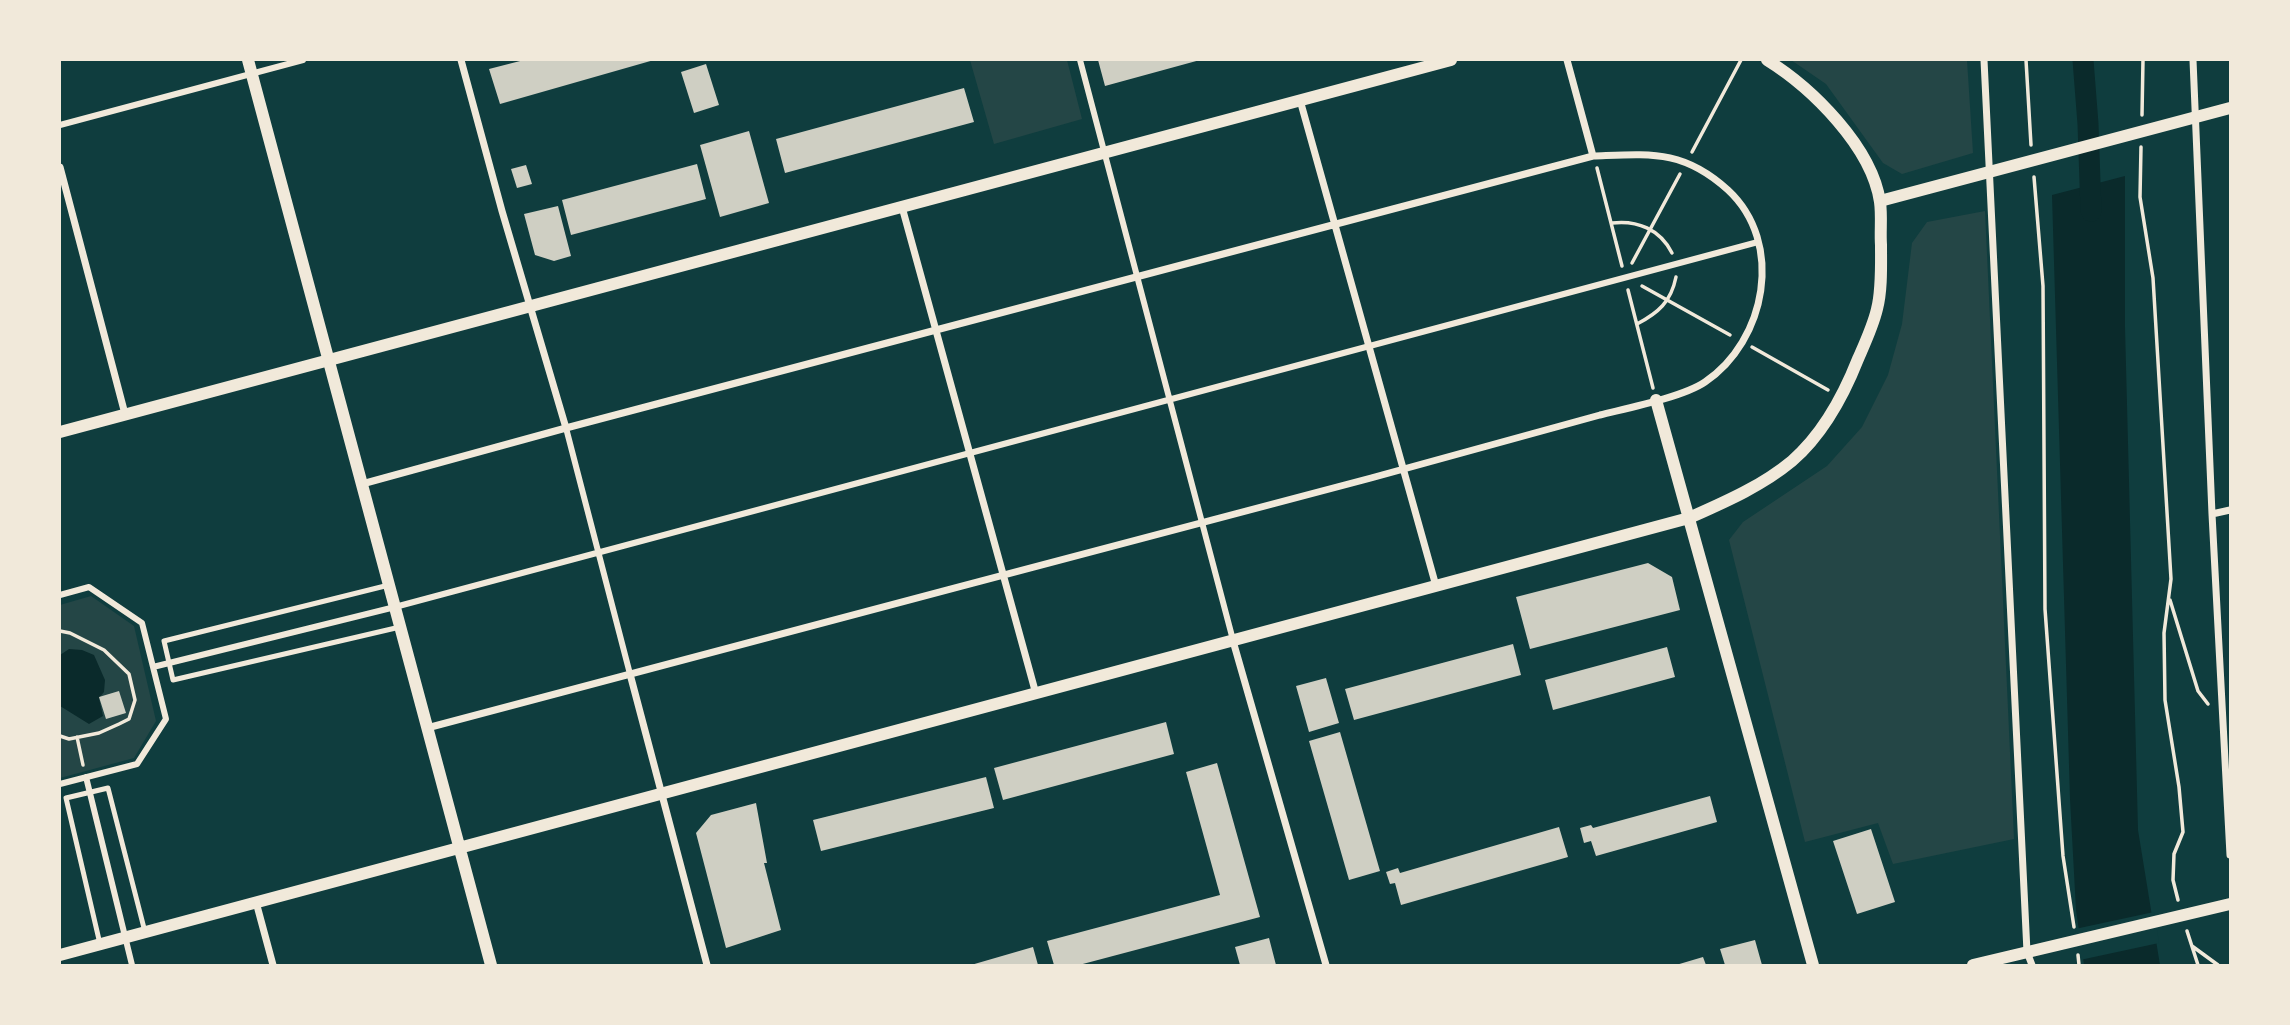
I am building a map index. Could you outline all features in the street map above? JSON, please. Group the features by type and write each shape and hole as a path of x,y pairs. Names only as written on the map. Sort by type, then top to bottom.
{"street":[{"path":"247,60 491,965"},
{"path":"60,125 303,60"},
{"path":"461,60 566,428 707,965"},
{"path":"1080,60 1233,640 1325,965"},
{"path":"60,432 1451,60"},
{"path":"1567,60 1593,156"},
{"path":"60,956 1689,518 1764,481 1793,460 1819,431 1842,397 1877,308 1881,259 1880,201 1854,142 1802,85 1766,60"},
{"path":"1984,60 1995,170 2032,965"},
{"path":"2193,60 2212,514 2231,855"},
{"path":"1300,100 1436,586"},
{"path":"1880,201 2231,108"},
{"path":"362,484 1593,156 1662,155 1701,170 1735,197 1751,221 1758,242 1763,273 1760,300 1753,323 1743,342 1721,370 1700,386 1402,469 427,728"},
{"path":"60,167 125,414"},
{"path":"902,207 1035,694"},
{"path":"153,667 395,607 1758,242"},
{"path":"1656,400 1812,965"},
{"path":"2212,514 2231,510"},
{"path":"60,595 89,587 142,623 166,719 137,764 60,784"},
{"path":"86,777 132,965"},
{"path":"256,902 274,965"},
{"path":"1973,965 2224,906"}],"lane":[{"path":"389,585 164,641 173,680 400,627"},
{"path":"100,944 66,798 108,788 145,932"}],"path":[{"path":"2026,60 2032,152"},
{"path":"2142,115 2143,60"},
{"path":"2141,142 2140,197 2153,278 2171,579 2164,633 2165,700 2179,787 2183,832 2174,854 2173,880 2180,906"},
{"path":"2033,166 2043,286 2045,609 2063,856 2074,930"},
{"path":"2169,596 2198,691 2224,724"},
{"path":"60,631 70,633 104,650 130,674 135,700 129,719 99,733 69,739 60,736"},
{"path":"77,737 86,777"},
{"path":"2183,919 2198,965"},
{"path":"2190,944 2218,965"}],"shaded area":[{"path":"970,60 1067,60 1082,119 994,144"},
{"path":"1791,60 1967,60 1973,153 1902,174 1883,163 1826,84"},
{"path":"2125,176 2125,327 2138,830 2160,965 2084,965 2076,910 2070,799 2052,195"},
{"path":"1985,211 2014,839 1893,864 1878,823 1805,842 1729,540 1743,522 1827,466 1862,427 1888,375 1902,324 1912,243 1927,222"},
{"path":"91,596 134,626 156,721 134,758 60,778 60,605"},
{"path":"69,649 94,655 105,680 104,692 99,698 103,716 89,724 60,706 60,655"}],"pier":[{"path":"2154,912 2159,943 2080,960 2075,929"}],"building":[{"path":"524,60 654,60 500,104 489,69"},
{"path":"1098,60 1200,60 1105,86"},
{"path":"706,64 719,105 694,113 681,72"},
{"path":"964,88 974,122 785,173 776,139"},
{"path":"749,131 769,203 720,217 700,145"},
{"path":"697,164 706,199 571,235 562,200"},
{"path":"526,165 532,184 517,188 511,169"},
{"path":"558,206 571,256 554,261 535,255 524,214"},
{"path":"1648,563 1672,577 1680,610 1530,649 1516,597"},
{"path":"1513,644 1521,675 1354,720 1345,689"},
{"path":"1667,647 1675,677 1553,710 1545,680"},
{"path":"1326,678 1339,723 1309,732 1296,686"},
{"path":"119,691 126,713 106,719 99,697"},
{"path":"1166,722 1174,754 1003,800 994,768"},
{"path":"1340,732 1380,871 1349,880 1309,741"},
{"path":"1217,763 1260,917 1079,965 1054,965 1047,941 1220,895 1186,772"},
{"path":"986,777 994,808 821,851 813,820"},
{"path":"1710,796 1717,822 1596,856 1591,841 1584,843 1580,828 1591,825 1593,828"},
{"path":"756,803 767,863 764,863 781,930 726,948 696,833 711,815"},
{"path":"1559,827 1568,857 1401,905 1395,883 1390,884 1386,872 1398,868 1400,873"},
{"path":"1871,829 1895,902 1857,914 1833,841"},
{"path":"1269,938 1276,965 1240,965 1235,947"},
{"path":"1755,940 1762,965 1725,965 1720,949"},
{"path":"1033,947 1038,965 971,965"},
{"path":"1703,957 1706,965 1676,965"}],"waterway":[{"path":"2083,60 2091,211"}]}
